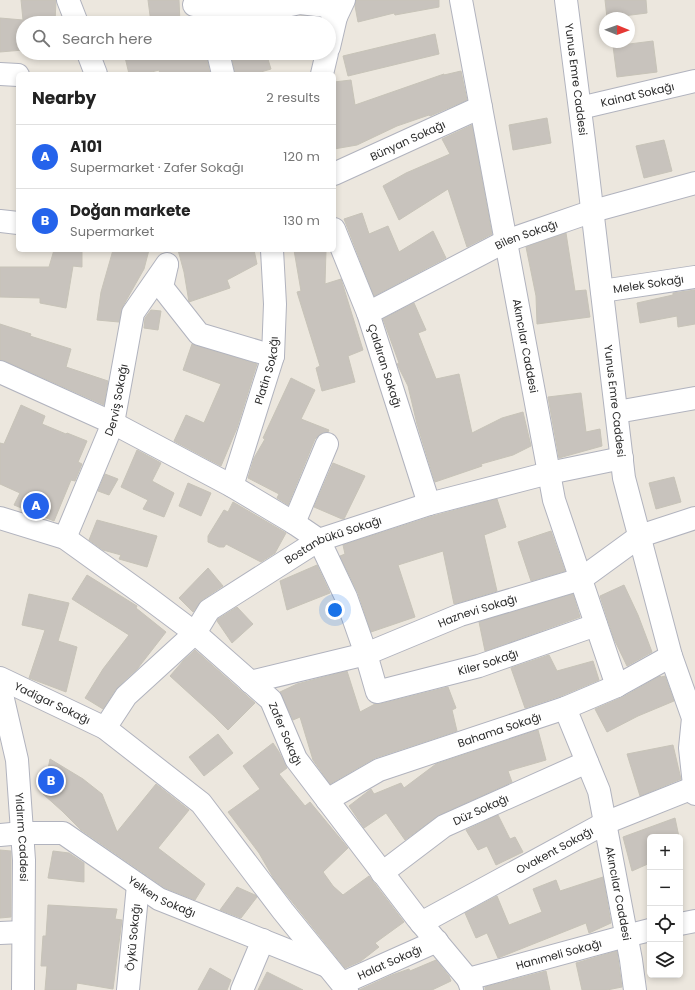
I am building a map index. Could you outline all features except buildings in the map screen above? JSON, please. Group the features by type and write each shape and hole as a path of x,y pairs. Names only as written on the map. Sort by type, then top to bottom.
{"street":[{"path":"68,0 74,16"},
{"name":"Akıncılar Caddesi","path":"461,0 554,500 617,686"},
{"name":"Yunus Emre Caddesi","path":"566,0 593,211 624,478 672,656 694,714 692,747 694,791"},
{"path":"197,9 262,11 300,3 340,8 336,22"},
{"path":"91,60 95,72"},
{"path":"220,60 223,72"},
{"path":"323,72 326,60"},
{"path":"0,74 16,75"},
{"name":"Kainat Sokağı","path":"580,108 695,81"},
{"name":"Bünyan Sokağı","path":"336,173 481,107"},
{"name":"Bilen Sokağı","path":"368,313 506,241 593,211 695,183"},
{"path":"0,221 16,223"},
{"name":"Çaldıran Sokağı","path":"336,234 368,313 429,504"},
{"name":"Platin Sokağı","path":"232,486 273,356 275,304 272,252"},
{"path":"165,257 162,287 199,334 273,356"},
{"name":"Derviş Sokağı","path":"65,538 113,423 133,313 165,257"},
{"name":"Melek Sokağı","path":"602,291 695,277"},
{"path":"0,372 113,423 232,486 294,523 319,540 346,597 366,654"},
{"path":"617,412 695,398"},
{"path":"294,523 327,444"},
{"name":"Bostanbükü Sokağı","path":"105,728 126,696 194,633 209,610 319,540 429,504 549,473 622,458"},
{"name":"Zafer Sokağı","path":"0,518 65,538 194,633 271,700 296,759 382,873 470,984"},
{"name":"Haznevi Sokağı","path":"250,682 366,654 460,615 581,579 640,536 695,518"},
{"name":"Kiler Sokağı","path":"366,654 377,692 479,666 596,625"},
{"name":"Bahama Sokağı","path":"327,800 379,770 565,708 617,686 672,656"},
{"name":"Yadigar Sokağı","path":"0,678 105,728 201,802 283,911 345,987"},
{"name":"Yıldırım Caddesi","path":"0,686 8,762 22,833 24,860 23,990"},
{"name":"Akıncılar Caddesi","path":"565,708 599,791 635,990"},
{"name":"Düz Sokağı","path":"382,873 444,826 587,762"},
{"name":"Ovakent Sokağı","path":"421,923 605,823 694,791"},
{"name":"Yelken Sokağı","path":"0,835 22,833 63,833 159,899 329,967"},
{"name":"Öykü Sokağı","path":"128,990 138,885"},
{"path":"683,923 695,920"},
{"name":"Hanımeli Sokağı","path":"470,984 647,931"},
{"path":"0,933 23,932"},
{"path":"242,990 263,940"},
{"name":"Halat Sokağı","path":"345,987 437,942"}],"place":[{"name":"A101","path":"36,506"},
{"name":"Doğan markete","path":"51,781"}]}
